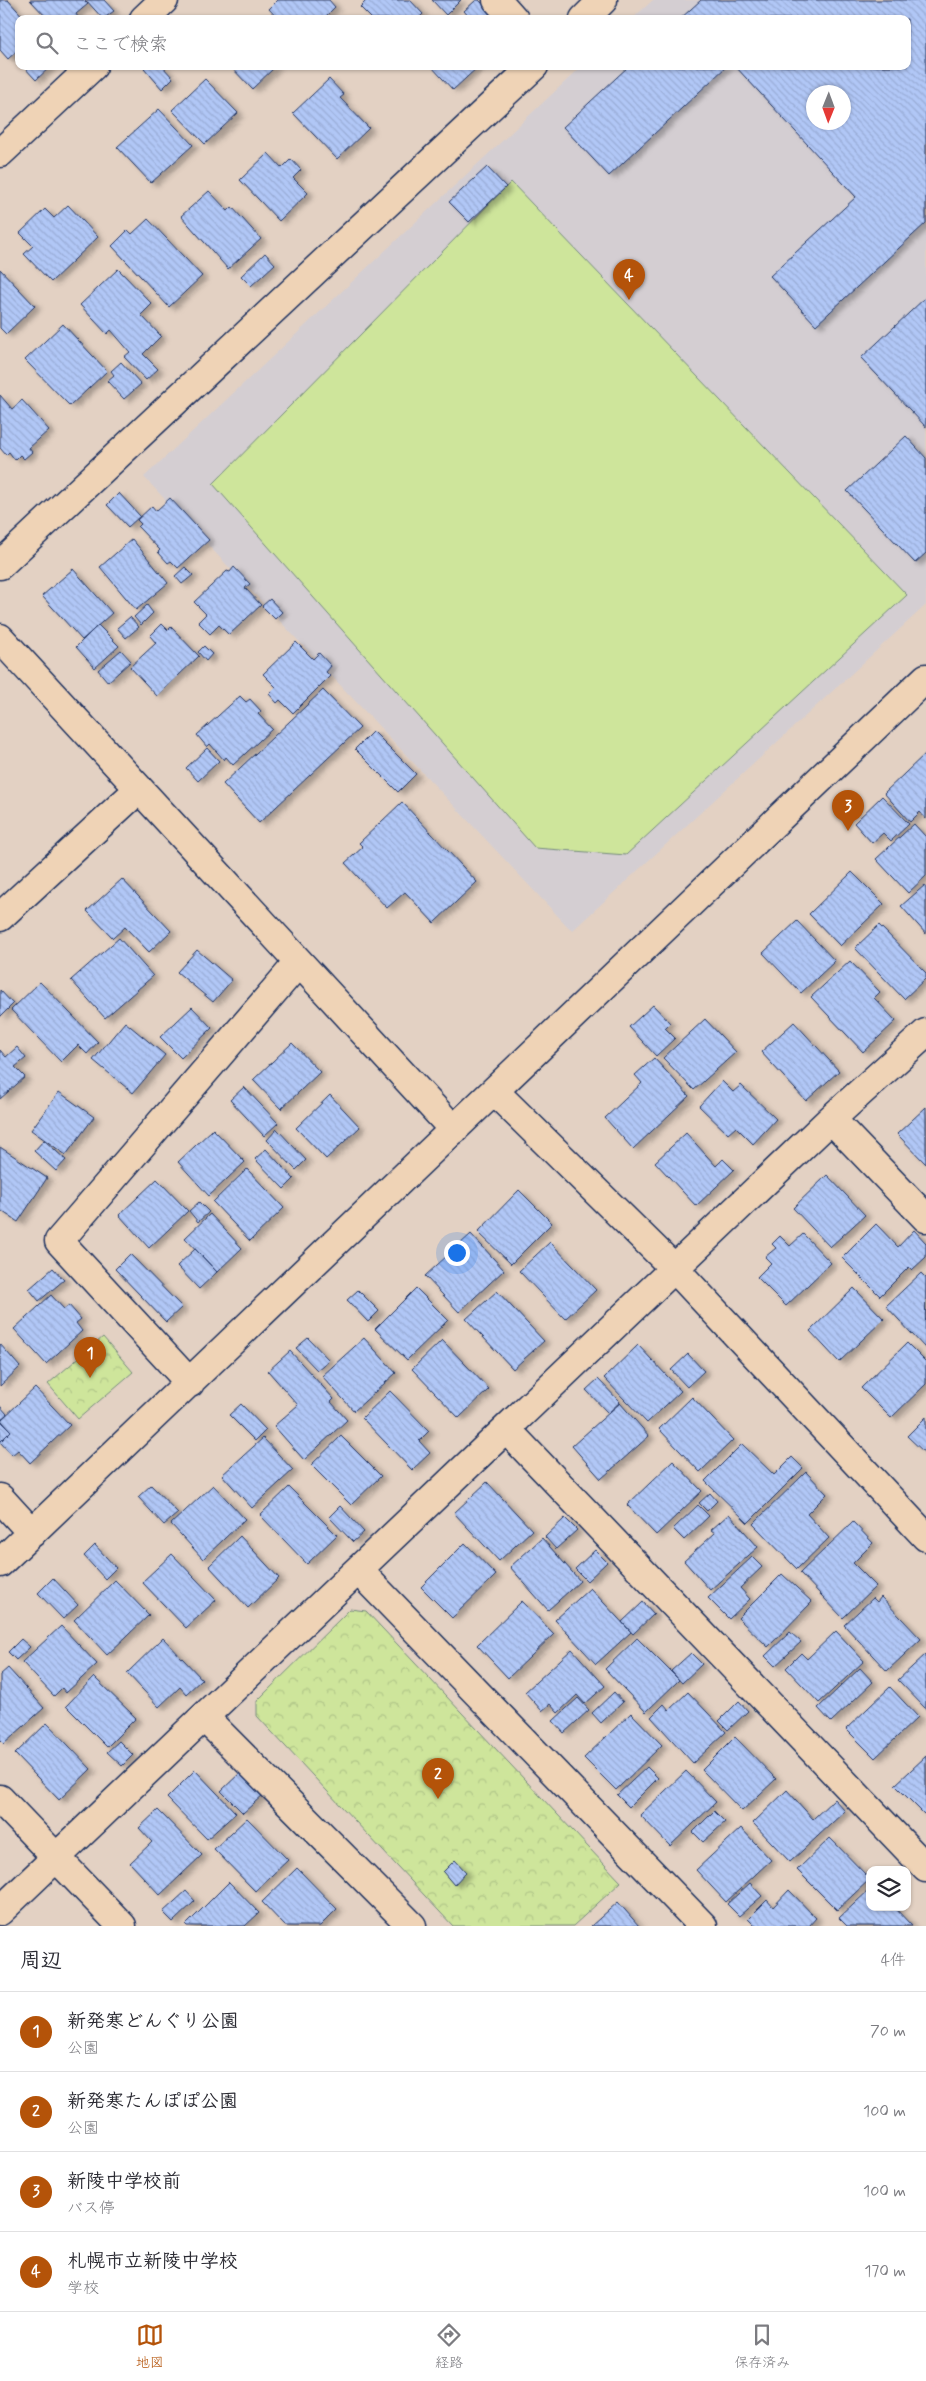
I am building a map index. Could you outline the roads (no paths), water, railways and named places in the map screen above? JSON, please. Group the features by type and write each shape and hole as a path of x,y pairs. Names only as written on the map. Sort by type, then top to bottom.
{"street":[{"path":"148,15 164,0"},
{"path":"497,0 510,15"},
{"path":"588,15 603,0"},
{"path":"0,153 89,70"},
{"path":"0,565 530,70"},
{"path":"0,638 454,1130"},
{"path":"0,1563 926,678"},
{"path":"0,917 140,789"},
{"path":"190,1383 59,1242 299,962"},
{"path":"0,1911 674,1268 926,1032"},
{"path":"494,1092 674,1268 926,1537"},
{"path":"831,1119 926,1218"},
{"path":"506,1429 926,1868"},
{"path":"0,1498 32,1533"},
{"path":"358,1570 703,1926"},
{"path":"204,1717 412,1926"},
{"path":"0,1799 122,1926"}],"place":[{"name":"札幌市立新陵中学校","path":"629,300"},
{"name":"新陵中学校前","path":"848,831"},
{"name":"新発寒どんぐり公園","path":"90,1378"},
{"name":"新発寒たんぽぽ公園","path":"438,1799"}]}
